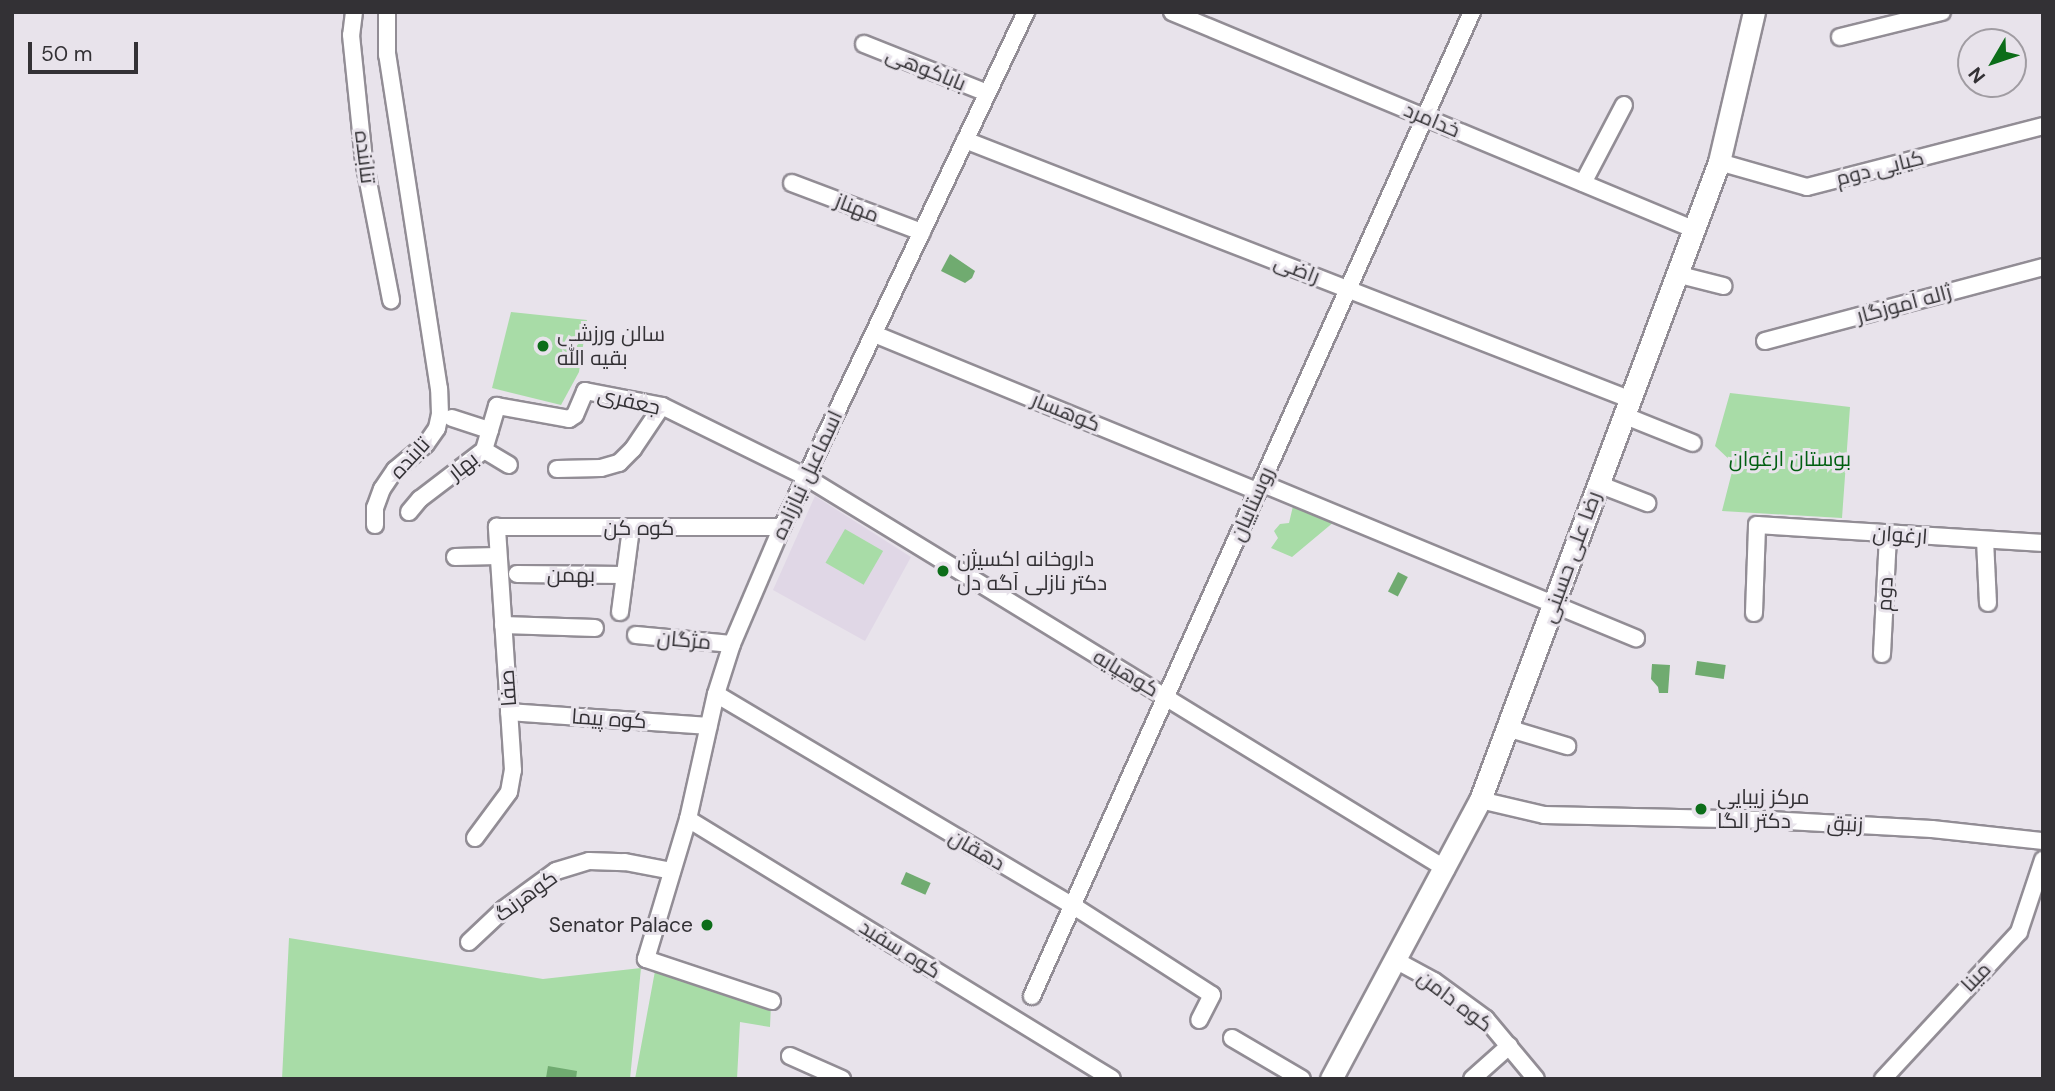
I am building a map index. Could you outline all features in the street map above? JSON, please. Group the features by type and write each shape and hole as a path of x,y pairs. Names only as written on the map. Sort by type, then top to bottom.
{"street":[{"name":"تنابنده","path":"354,12 351,35 364,161 391,300"},
{"name":"تابنده","path":"375,525 375,508 382,489 437,428 439,389 396,120 385,29 387,12"},
{"name":"اسماعیل نیاززاده","path":"772,1001 646,959 688,819 716,694 732,644 782,527 1026,12"},
{"name":"خدامرد","path":"1172,12 1693,229"},
{"name":"روستاییان","path":"1032,996 1472,12"},
{"name":"رضا علی حسینی","path":"1331,1079 1446,869 1480,800 1719,162 1754,12"},
{"path":"1840,37 1942,12"},
{"name":"باباکوهی","path":"864,44 988,93"},
{"path":"1583,183 1624,105"},
{"name":"کیایی دوم","path":"1719,162 1807,187 2043,126"},
{"name":"راضی","path":"965,140 1348,289 1626,407 1693,443"},
{"name":"مهناز","path":"792,183 922,232"},
{"name":"ژاله آموزگار","path":"1765,341 2043,267"},
{"path":"1676,274 1723,286"},
{"name":"کوهسار","path":"874,334 1554,602 1636,638"},
{"name":"جعفری","path":"497,406 569,419 575,415 585,391 662,406 806,477"},
{"name":"بهار","path":"409,512 420,499 484,450 497,406"},
{"path":"557,469 601,468 619,463 633,449 662,406"},
{"path":"452,418 490,430"},
{"path":"484,450 509,465"},
{"name":"کوهپایه","path":"806,477 1446,869"},
{"path":"1598,484 1647,503"},
{"name":"ارغوان","path":"1755,613 1757,525 2043,543"},
{"name":"کوه کن","path":"497,527 782,527"},
{"name":"صفا","path":"475,838 509,792 513,770 497,527"},
{"path":"620,612 631,528"},
{"name":"دوم","path":"1882,654 1888,534"},
{"path":"1985,540 1988,603"},
{"path":"455,557 498,556"},
{"name":"بهمن","path":"517,574 624,575"},
{"path":"503,625 595,628"},
{"name":"مژگان","path":"636,635 732,644"},
{"name":"دهقان","path":"716,694 1072,905 1212,995 1199,1020"},
{"name":"کوه پیما","path":"509,712 709,726"},
{"path":"1507,728 1567,746"},
{"name":"زنبق","path":"1480,800 1544,815 1769,820 1932,830 2043,841"},
{"name":"کوه سفید","path":"688,819 1112,1079"},
{"name":"مینا","path":"1883,1079 2019,932 2043,860"},
{"name":"کوهرنگ","path":"469,942 504,909 556,871 589,861 625,862 672,872"},
{"name":"کوه دامن","path":"1396,961 1434,981 1486,1019 1536,1079"},
{"path":"1232,1038 1302,1079"},
{"path":"1472,1079 1508,1046"},
{"path":"790,1056 842,1079"}],"shaded area":[{"path":"950,254 975,271 972,278 965,283 941,271"},
{"path":"815,496 911,557 865,641 773,590"},
{"path":"1398,572 1408,577 1398,597 1388,592"},
{"path":"1697,661 1726,665 1724,679 1695,675"},
{"path":"1652,664 1670,665 1668,693 1659,693 1658,687 1651,679"},
{"path":"906,872 931,883 925,895 901,884"},
{"path":"548,1066 577,1071 576,1079 546,1078"}],"green space":[{"name":"سالن ورزشی بقیه الله","path":"511,312 587,320 579,372 561,405 492,388"},
{"name":"بوستان ارغوان","path":"1730,393 1850,407 1842,518 1722,511 1734,464 1715,446"},
{"path":"1293,506 1341,516 1292,557 1271,548 1278,538 1274,531 1280,524 1289,523"},
{"path":"845,529 883,551 864,585 826,563"},
{"path":"289,938 543,979 641,968 630,1079 282,1079"},
{"path":"655,971 771,1004 770,1027 740,1022 737,1079 635,1079"}],"place":[{"name":"سالن ورزشی بقیه الله","path":"543,346"},
{"name":"داروخانه اکسیژن دکتر نازلی آگه دل","path":"943,571"},
{"name":"مرکز زیبایی دکتر الگا","path":"1701,809"},
{"name":"Senator Palace","path":"707,925"}]}
